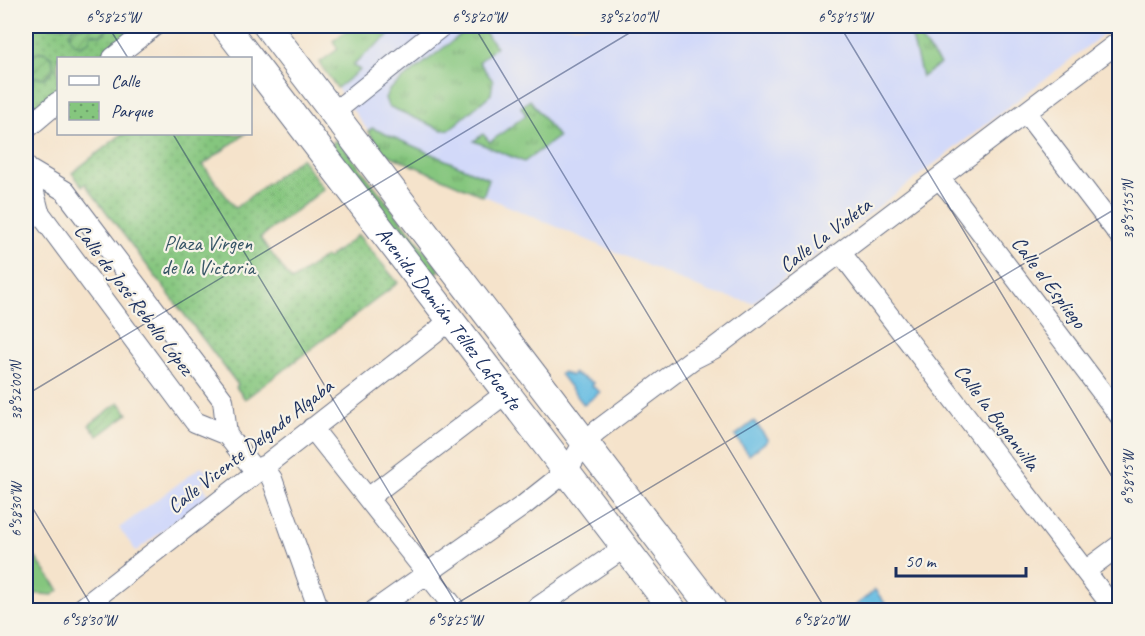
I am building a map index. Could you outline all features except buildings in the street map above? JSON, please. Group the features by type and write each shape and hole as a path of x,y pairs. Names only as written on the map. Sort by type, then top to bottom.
{"street":[{"path":"114,57 154,26"},
{"name":"Avenida Damián Téllez Lafuente","path":"225,26 249,57"},
{"path":"249,26 281,67 304,75"},
{"name":"Avenida Damián Téllez Lafuente","path":"267,26 713,610"},
{"path":"321,150 324,131 333,113 442,26"},
{"name":"Calle La Violeta","path":"567,471 584,442 693,359 713,349 1119,43"},
{"name":"Avenida Damián Téllez Lafuente","path":"252,61 673,610"},
{"path":"26,129 57,103"},
{"path":"1026,113 1119,236"},
{"name":"Calle de José Rebollo López","path":"27,168 65,191 223,400 226,425 260,469 272,479 319,610"},
{"name":"Calle de José Rebollo López","path":"27,168 39,212 195,422 208,427 226,425"},
{"name":"Calle el Espliego","path":"939,179 1119,416"},
{"path":"36,200 57,186"},
{"name":"Calle la Buganvilla","path":"841,253 1115,610"},
{"path":"463,282 455,326 476,335 487,344 559,438 571,442 584,442"},
{"name":"Calle Vicente Delgado Algaba","path":"80,610 435,333 455,326"},
{"path":"368,498 506,393"},
{"path":"312,428 456,610"},
{"path":"375,610 574,468 590,474 662,566 688,577"},
{"path":"1085,571 1119,545"},
{"path":"534,610 625,547"}],"shaded area":[{"path":"353,26 1114,26 753,303 709,292 384,153 319,63 338,49 333,41"},
{"path":"202,466 209,476 201,483 209,495 136,551 119,528"}],"green space":[{"path":"26,26 137,26 98,57 57,57 57,91 26,118"},
{"path":"75,26 109,26 101,35 91,33 89,42 80,46 73,43 70,38 70,32"},
{"path":"353,26 400,26 352,65 360,70 337,88 319,63 338,49 333,41"},
{"path":"472,26 482,28 496,47 479,62 493,81 491,94 450,129 442,130 388,106 385,98 389,90"},
{"path":"909,26 920,26 914,31 940,64 922,77"},
{"path":"44,52 52,57 54,69 45,78 34,77 32,84 26,89 26,64 33,55"},
{"path":"530,100 558,137 524,162 474,141 483,134 490,142 526,115 521,107"},
{"path":"372,128 489,179 483,196 384,153 368,131"},
{"name":"Plaza Virgen de la Victoria","path":"121,135 244,135 203,165 235,208 301,158 324,189 260,238 292,281 358,235 398,283 245,399 236,387 238,385 85,184 82,186 72,173"},
{"path":"334,141 339,141 440,270 431,277 332,146"},
{"path":"119,402 128,414 98,436 89,425"},
{"path":"26,545 59,590 53,595 26,593"}],"water":[{"path":"563,372 571,376 573,373 594,383 592,386 600,392 584,405 560,374"},
{"path":"754,421 768,440 749,455 735,436"},
{"path":"875,590 885,603 876,610 850,610"}]}
